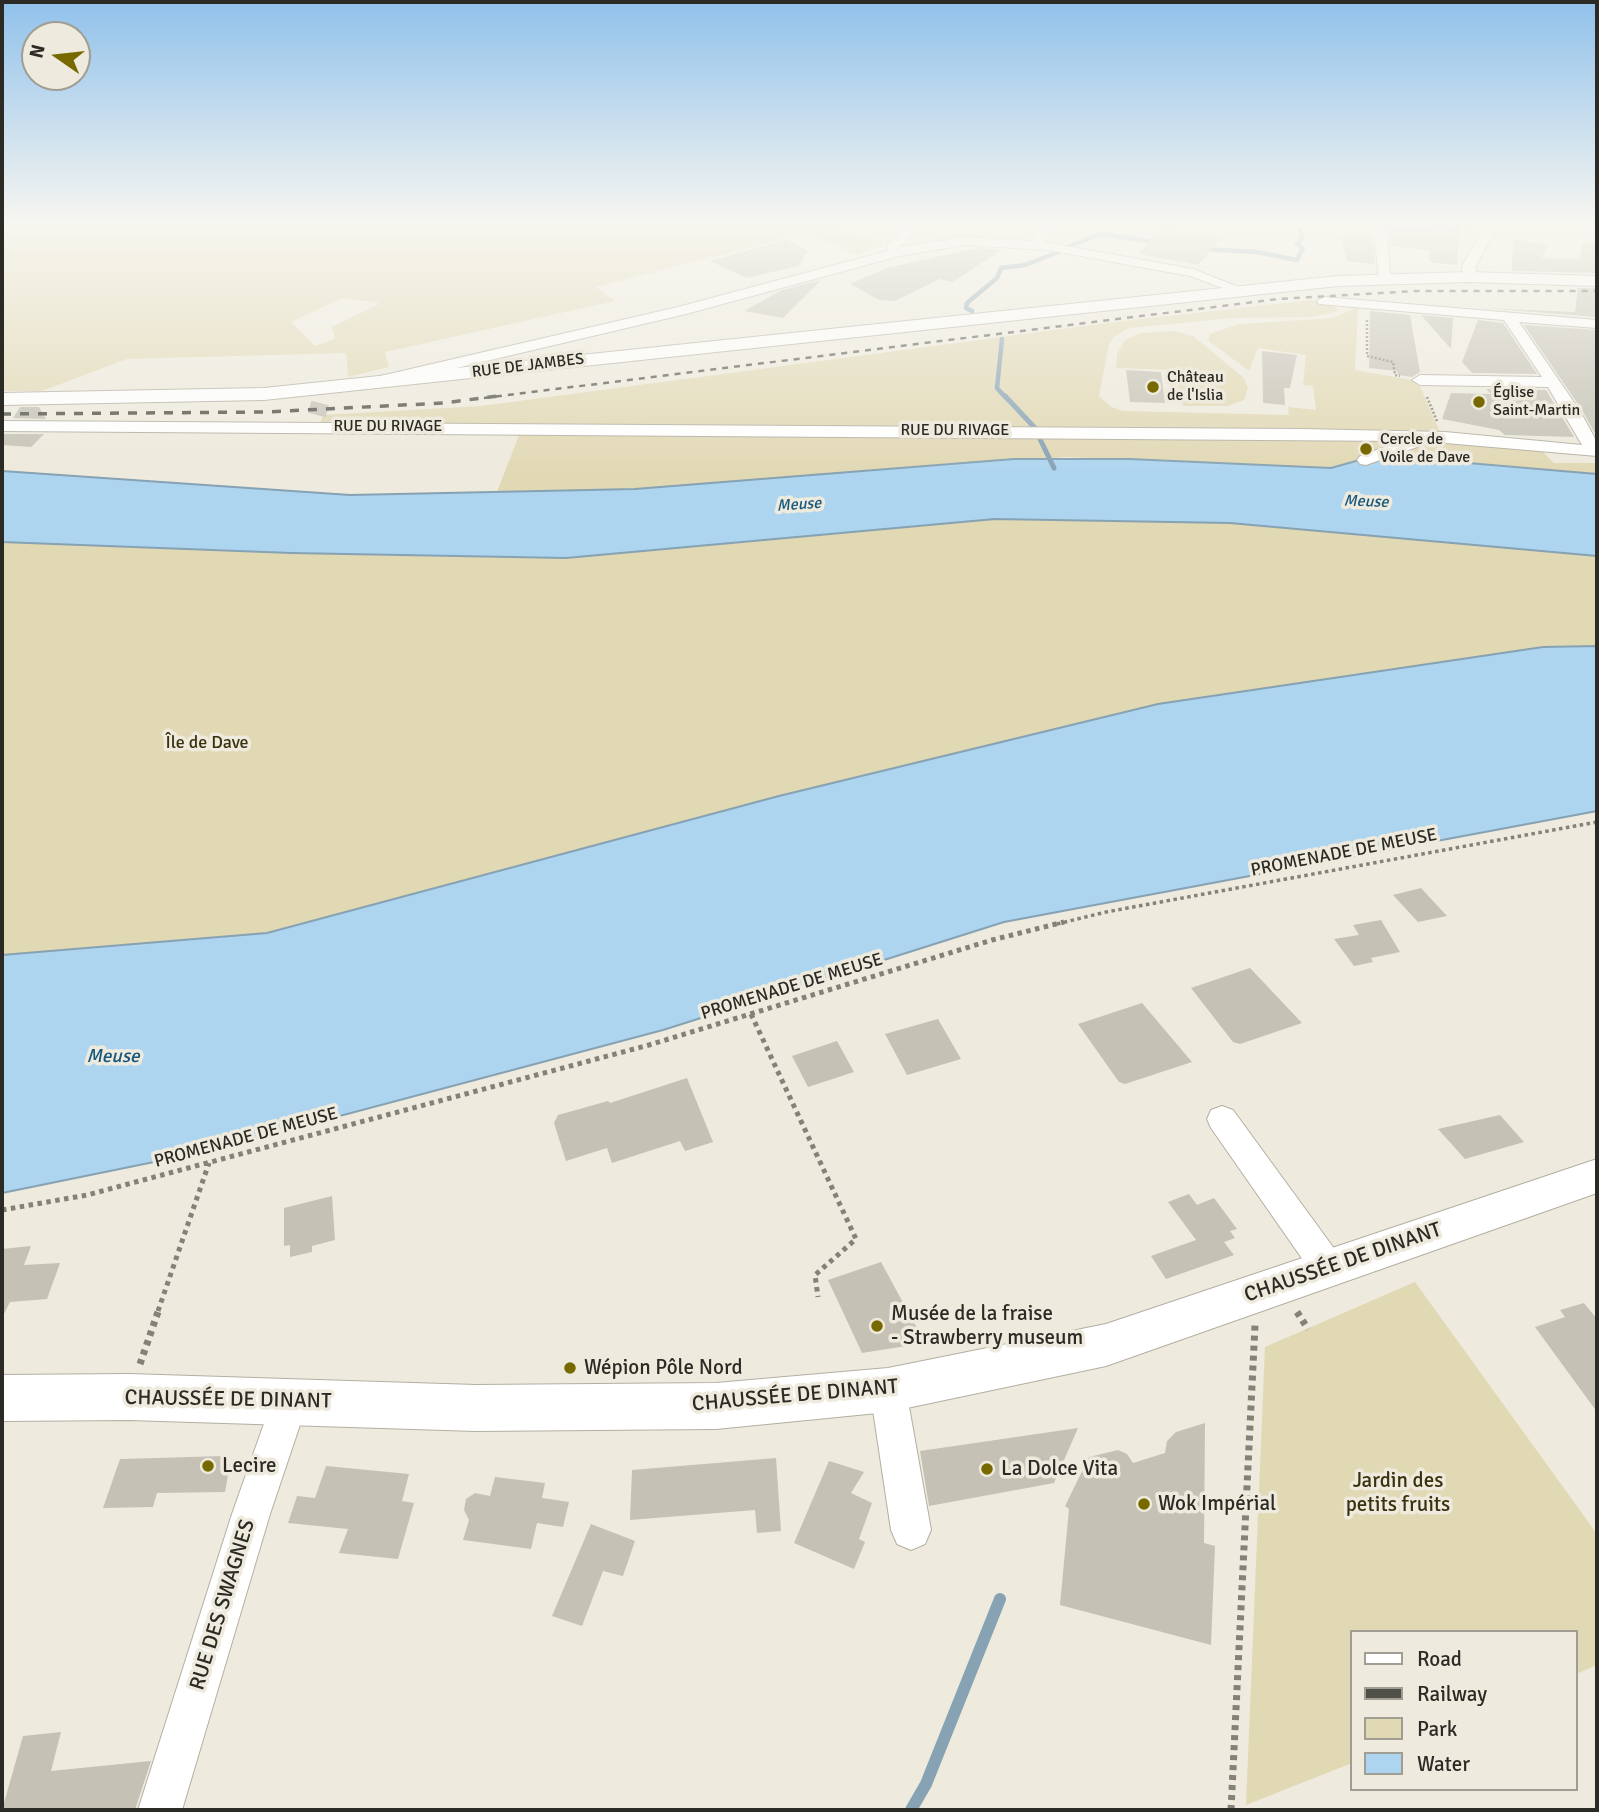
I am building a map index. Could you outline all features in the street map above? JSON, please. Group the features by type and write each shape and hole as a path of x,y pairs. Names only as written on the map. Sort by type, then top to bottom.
{"main road":[{"name":"RUE DE JAMBES","path":"2,399 215,397 317,408 367,384 1094,306"},
{"name":"CHAUSSÉE DE DINANT","path":"2,1398 290,1401 476,1408 716,1406 888,1390 1106,1345 1597,1176"}],"street":[{"path":"367,384 693,306"},
{"path":"1374,306 1597,324"},
{"path":"1508,316 1596,451"},
{"path":"600,330 609,356"},
{"path":"1420,380 1551,382"},
{"name":"RUE DU RIVAGE","path":"2,426 317,408 1035,431 1436,437 1596,451"},
{"path":"1572,411 1597,416"},
{"path":"1366,460 1436,437"},
{"path":"1222,1119 1329,1269"},
{"path":"888,1390 911,1530"},
{"name":"RUE DES SWAGNES","path":"160,1810 251,1514 290,1401"}],"path":[{"path":"1367,306 1367,356 1393,362 1398,376"},
{"path":"1420,380 1436,437"},
{"name":"PROMENADE DE MEUSE","path":"2,1210 87,1195 649,1045 992,940 1106,912 1597,822"},
{"path":"751,1014 856,1239 815,1275 818,1297"},
{"path":"129,1398 209,1163"},
{"path":"1231,1810 1257,1292"}],"green space":[{"path":"2,306 326,306 291,322 315,346 335,339 332,327 375,306 594,306 385,352 389,367 348,377 346,353 127,359 42,391 2,391"},
{"path":"1262,306 1334,306 1339,311 1311,317 1233,318 1129,328 1114,337 1109,344 1099,396 1111,407 1123,411 1289,415 1288,407 1316,410 1313,386 1303,385 1306,355 1258,348 1249,371 1209,341 1209,334 1240,324 1333,318 1358,307 1355,370 1418,381 1441,435 320,423 323,415 481,406 1122,321"},
{"path":"1174,331 1193,336 1244,378 1248,388 1244,400 1228,406 1183,406 1173,370 1116,368 1117,354 1125,340 1140,333"},
{"path":"521,430 1412,439 1539,448 1554,463 1597,463 1597,474 1386,456 1331,468 1067,457 635,489 497,492"},
{"name":"Île de Dave","path":"995,519 1230,523 1597,556 1597,646 1543,647 1158,704 779,796 267,933 2,955 2,542 291,553 566,558"},
{"name":"Jardin des petits fruits","path":"1415,1282 1597,1534 1597,1665 1578,1673 1578,1630 1350,1630 1350,1764 1246,1805 1265,1347"}],"water":[{"name":"Meuse","path":"1386,456 1597,474 1597,556 1230,523 995,519 566,558 291,553 2,542 2,471 350,495 635,489 1014,459 1129,459 1331,468"},
{"name":"Meuse","path":"1597,646 1597,811 1004,922 663,1030 208,1151 2,1193 2,955 267,933 779,796 1158,704 1543,647"}],"building":[{"path":"754,306 795,306 783,318 744,311"},
{"path":"1576,306 1597,306 1597,317 1482,308 1575,312"},
{"path":"1370,311 1410,315 1420,372 1412,377 1398,375 1397,371 1369,368"},
{"path":"1421,315 1453,318 1451,349"},
{"path":"1478,320 1503,323 1537,374 1472,373 1462,362"},
{"path":"1524,325 1597,330 1597,437 1582,410"},
{"path":"1262,351 1297,355 1290,388 1284,388 1285,405 1263,403"},
{"name":"Château de l'Islia","path":"1126,370 1161,372 1165,403 1130,402"},
{"path":"1486,389 1546,390 1574,437 1505,435 1499,430 1442,419 1451,393 1491,394"},
{"path":"20,407 39,407 46,419 13,418"},
{"path":"3,434 44,434 31,447 2,445"},
{"path":"1421,888 1447,916 1418,922 1393,895"},
{"path":"1381,920 1400,952 1371,958 1373,962 1354,966 1334,939 1359,935 1353,925"},
{"path":"1250,968 1302,1023 1240,1044 1233,1042 1191,988"},
{"path":"1142,1003 1192,1062 1125,1084 1119,1082 1078,1024"},
{"path":"938,1019 961,1059 907,1075 885,1034"},
{"path":"837,1041 854,1072 808,1087 792,1056"},
{"path":"687,1078 713,1142 685,1151 680,1141 612,1163 607,1148 566,1161 554,1123 558,1115 608,1101 610,1103"},
{"path":"1500,1115 1524,1142 1465,1159 1438,1129"},
{"path":"1189,1194 1197,1205 1214,1198 1237,1229 1230,1231 1235,1238 1224,1242 1234,1255 1166,1279 1151,1256 1196,1240 1168,1202"},
{"path":"332,1196 335,1240 312,1246 312,1252 290,1257 290,1245 284,1246 284,1208"},
{"path":"31,1246 24,1265 60,1263 47,1299 10,1302 2,1318 2,1249"},
{"path":"881,1262 925,1343 862,1353 828,1280"},
{"path":"1584,1303 1597,1319 1597,1412 1535,1327 1565,1317 1560,1310"},
{"path":"1205,1423 1204,1543 1215,1546 1211,1645 1060,1605 1069,1509 1065,1506 1089,1457 1118,1450 1127,1454 1133,1463 1165,1453 1167,1441 1176,1432"},
{"path":"1078,1428 1054,1483 929,1506 920,1451"},
{"path":"224,1456 230,1465 225,1492 157,1493 153,1507 103,1508 120,1459"},
{"path":"776,1458 781,1531 757,1533 755,1510 630,1520 632,1470"},
{"path":"829,1461 864,1472 851,1493 872,1503 859,1539 865,1542 854,1569 794,1543"},
{"path":"326,1466 409,1474 402,1501 414,1503 398,1559 339,1553 348,1529 288,1523 297,1496 315,1498"},
{"path":"495,1477 545,1483 542,1498 569,1502 563,1527 537,1523 531,1549 463,1540 469,1520 464,1510 466,1499 475,1493 490,1496"},
{"path":"591,1524 635,1541 623,1576 603,1571 582,1626 552,1616"},
{"path":"61,1732 51,1771 151,1761 135,1810 2,1810 23,1736"}],"waterway":[{"path":"966,306 972,311"},
{"path":"1002,339 997,388 1006,398"},
{"path":"1005,396 1035,428"},
{"path":"1039,437 1054,468"},
{"path":"911,1810 926,1784 1000,1599"}],"tunnel":[{"path":"317,415 320,403"}],"railway":[{"path":"484,398 1225,306"},
{"path":"2,414 266,412 443,403 498,396"}],"place":[{"name":"Château de l'Islia","path":"1153,387"},
{"name":"Église Saint-Martin","path":"1479,402"},
{"name":"Cercle de Voile de Dave","path":"1366,449"},
{"name":"Musée de la fraise - Strawberry museum","path":"877,1326"},
{"name":"Wépion Pôle Nord","path":"570,1368"},
{"name":"Lecire","path":"208,1466"},
{"name":"La Dolce Vita","path":"987,1469"},
{"name":"Wok Impérial","path":"1144,1504"}]}
